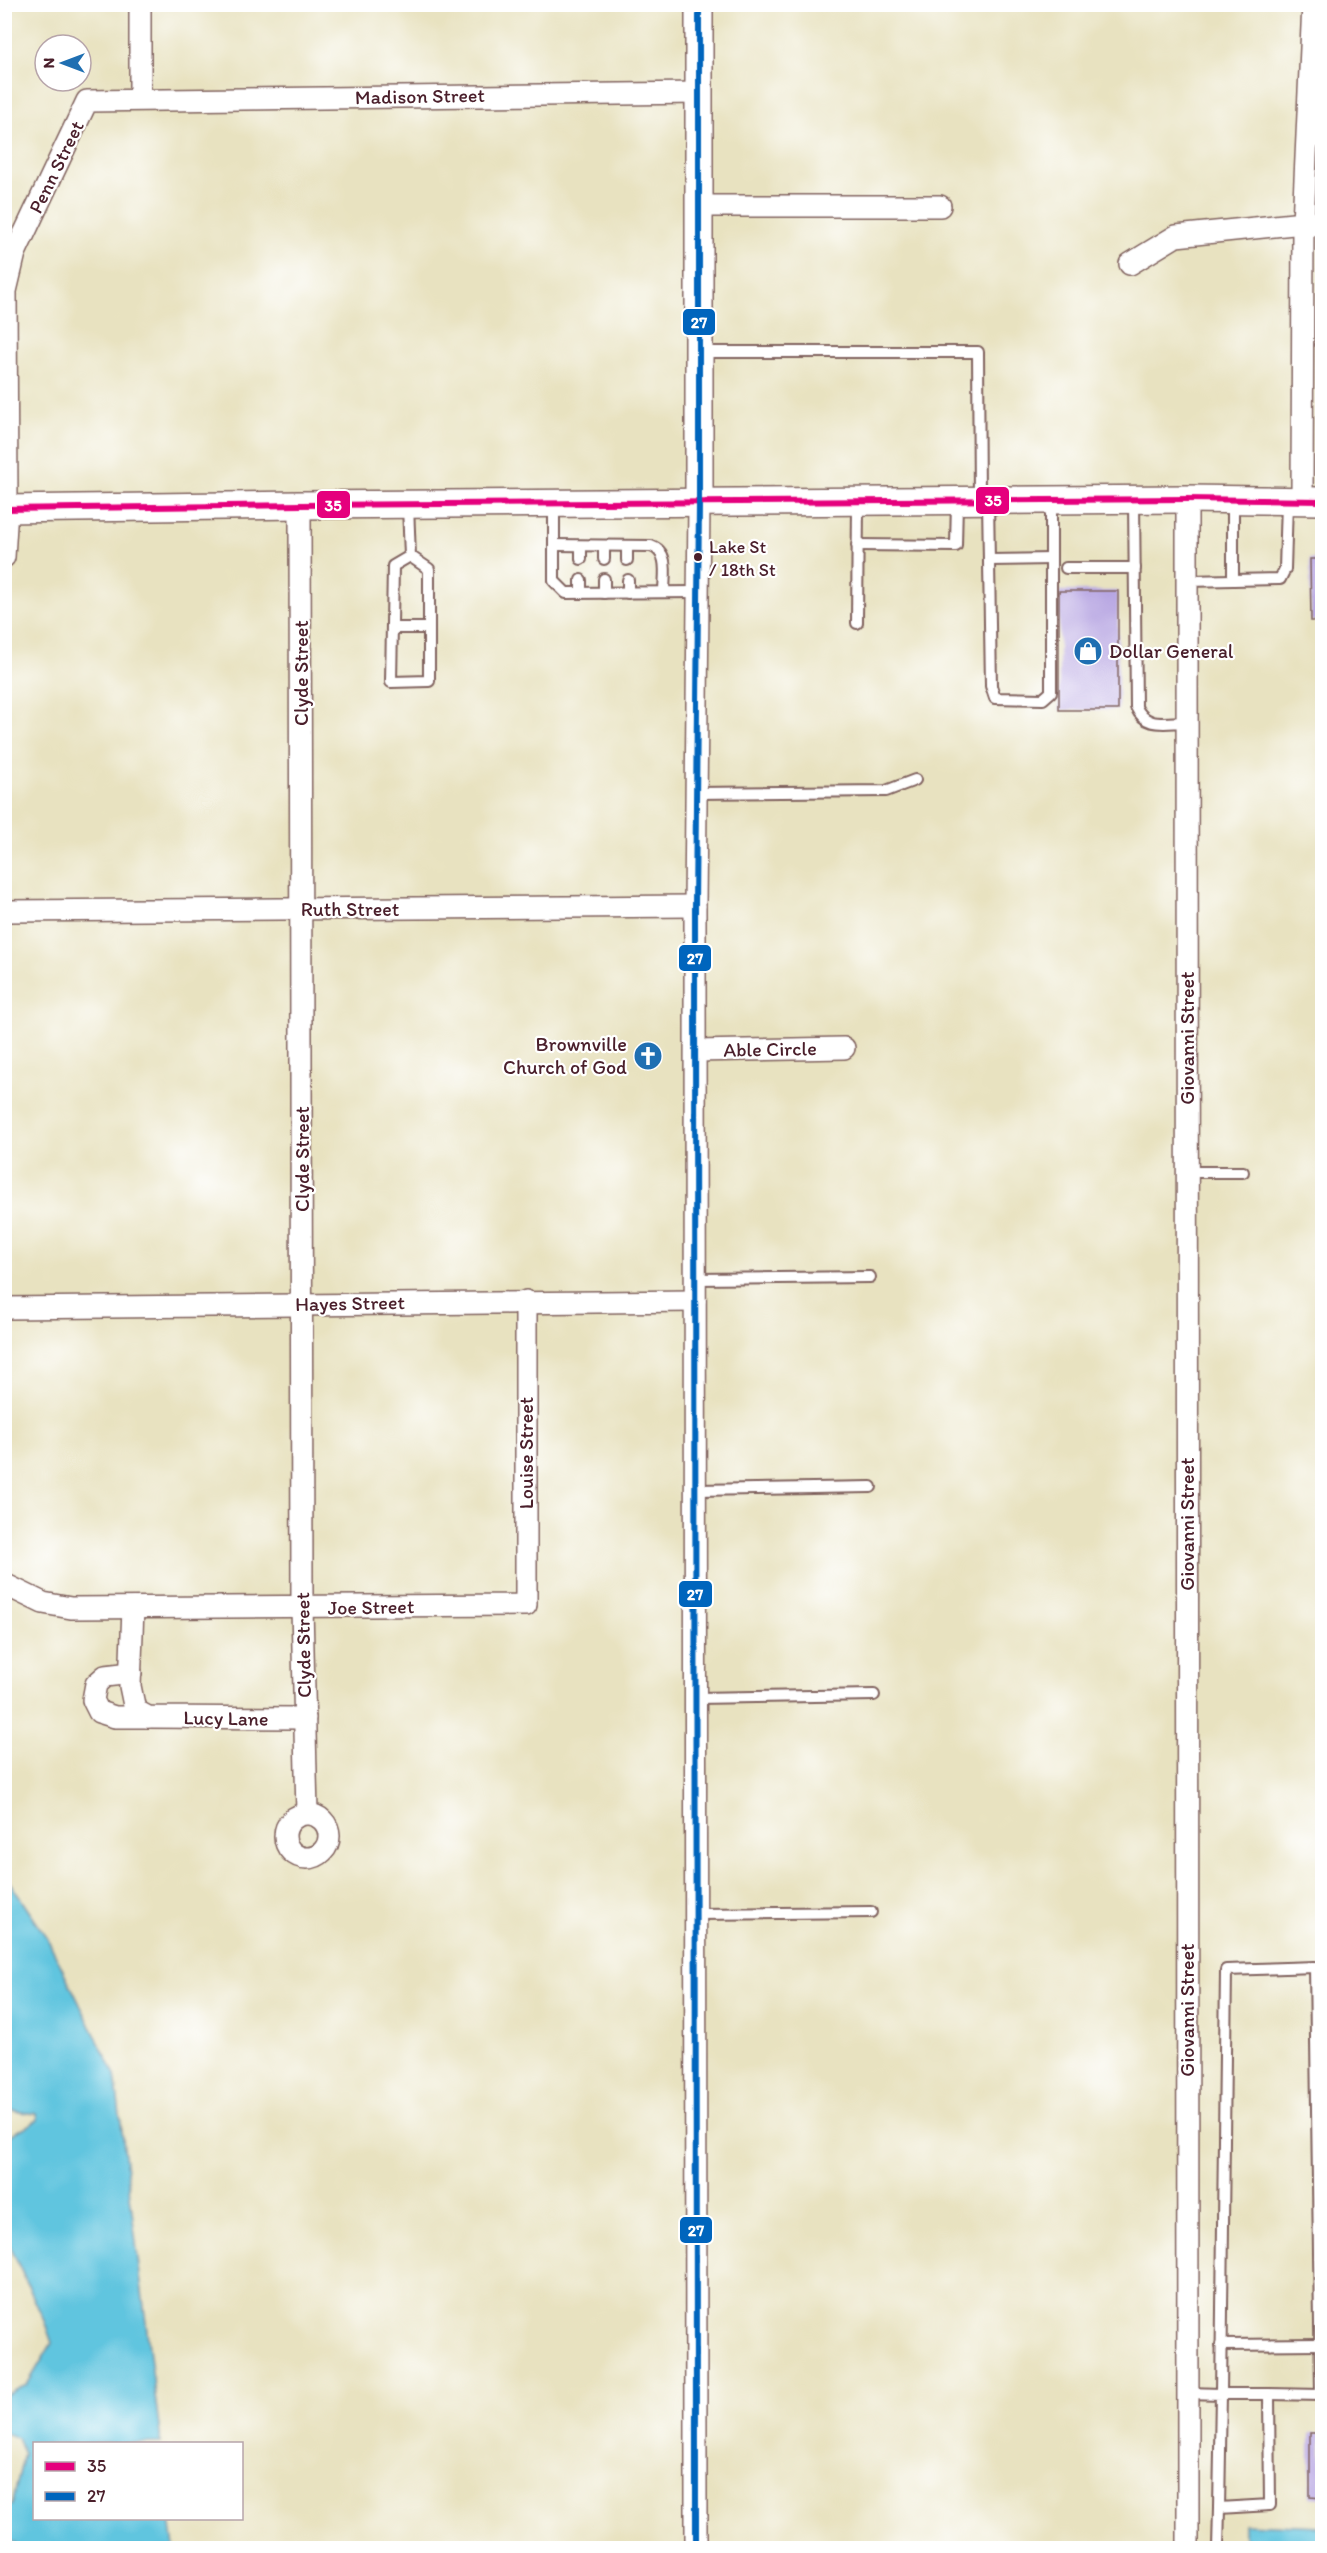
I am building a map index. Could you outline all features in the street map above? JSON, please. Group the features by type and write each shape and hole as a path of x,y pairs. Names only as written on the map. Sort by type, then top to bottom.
{"street":[{"path":"140,4 140,99"},
{"path":"696,2548 695,906 699,503 699,4"},
{"path":"6,509 1134,499 1304,501 1313,224 1313,4"},
{"name":"Madison Street","path":"140,99 699,93"},
{"name":"Penn Street","path":"4,557 6,291 15,253 87,101 140,99"},
{"path":"699,206 940,206"},
{"path":"1130,264 1176,236 1313,224"},
{"name":"Giovanni Street","path":"1187,499 1188,2548"},
{"name":"Clyde Street","path":"300,505 302,1608 307,1813"},
{"name":"Ruth Street","path":"4,911 695,906"},
{"name":"Able Circle","path":"696,1051 844,1048"},
{"name":"Hayes Street","path":"4,1308 695,1300"},
{"name":"Louise Street","path":"526,1301 526,1605"},
{"name":"Joe Street","path":"4,1584 43,1603 71,1608 526,1605"},
{"path":"133,1608 131,1673 135,1710 148,1717"},
{"name":"Lucy Lane","path":"131,1673 105,1676 96,1684 93,1700 99,1712 114,1717 305,1718"}],"lane":[{"path":"699,352 978,352 974,500 989,560 991,686 995,698 1004,700 1043,699 1051,692 1051,500"},
{"path":"1134,499 1136,707 1141,718 1149,722 1187,722"},
{"path":"1233,499 1233,580"},
{"path":"857,545 956,546 974,500"},
{"path":"857,623 858,501"},
{"path":"1187,581 1280,579 1285,569 1304,501"},
{"path":"554,503 554,581 559,589 566,593 698,592"},
{"path":"408,504 410,556"},
{"path":"554,545 627,546 658,549 664,556 664,592"},
{"path":"581,546 581,559"},
{"path":"604,546 604,559"},
{"path":"627,546 627,560"},
{"path":"410,556 429,570 429,681 392,682 393,566 410,556"},
{"path":"989,560 1051,559"},
{"path":"1066,568 1135,568"},
{"path":"604,579 604,593"},
{"path":"581,580 581,593"},
{"path":"628,580 628,593"},
{"path":"392,628 429,628"},
{"path":"696,793 886,790 915,780"},
{"path":"1187,1172 1243,1173"},
{"path":"695,1279 870,1277"},
{"path":"696,1490 871,1487"},
{"path":"696,1698 873,1695"},
{"path":"697,1914 871,1912"},
{"path":"1188,2393 1221,2394 1322,2395 1319,1967 1226,1970 1221,2394 1218,2548"},
{"path":"1221,2345 1321,2344"},
{"path":"1219,2508 1270,2505 1269,2394"}],"water":[{"path":"4,1874 47,1938 115,2075 161,2442 33,2442 33,2520 170,2520 174,2548 16,2548 17,2545 5,2535 5,2508 12,2505 24,2453 18,2438 5,2433 5,2395 27,2385 52,2343 5,2235 5,2138 38,2120 37,2114 5,2110"},
{"path":"1244,2524 1322,2527 1322,2548 1244,2548"}],"building":[{"path":"1310,559 1322,559 1322,621 1311,621"},
{"name":"Dollar General","path":"1059,591 1118,591 1118,710 1059,710"},
{"path":"1310,2433 1322,2433 1322,2498 1310,2497"}],"transit line":[{"name":"27","path":"696,2548 695,906 699,503 699,4"},
{"name":"35","path":"4,509 1187,499 1322,501"}],"place":[{"name":"Lake St / 18th St","path":"698,557"},
{"name":"Dollar General","path":"1088,651"},
{"name":"Brownville Church of God","path":"648,1056"}]}
